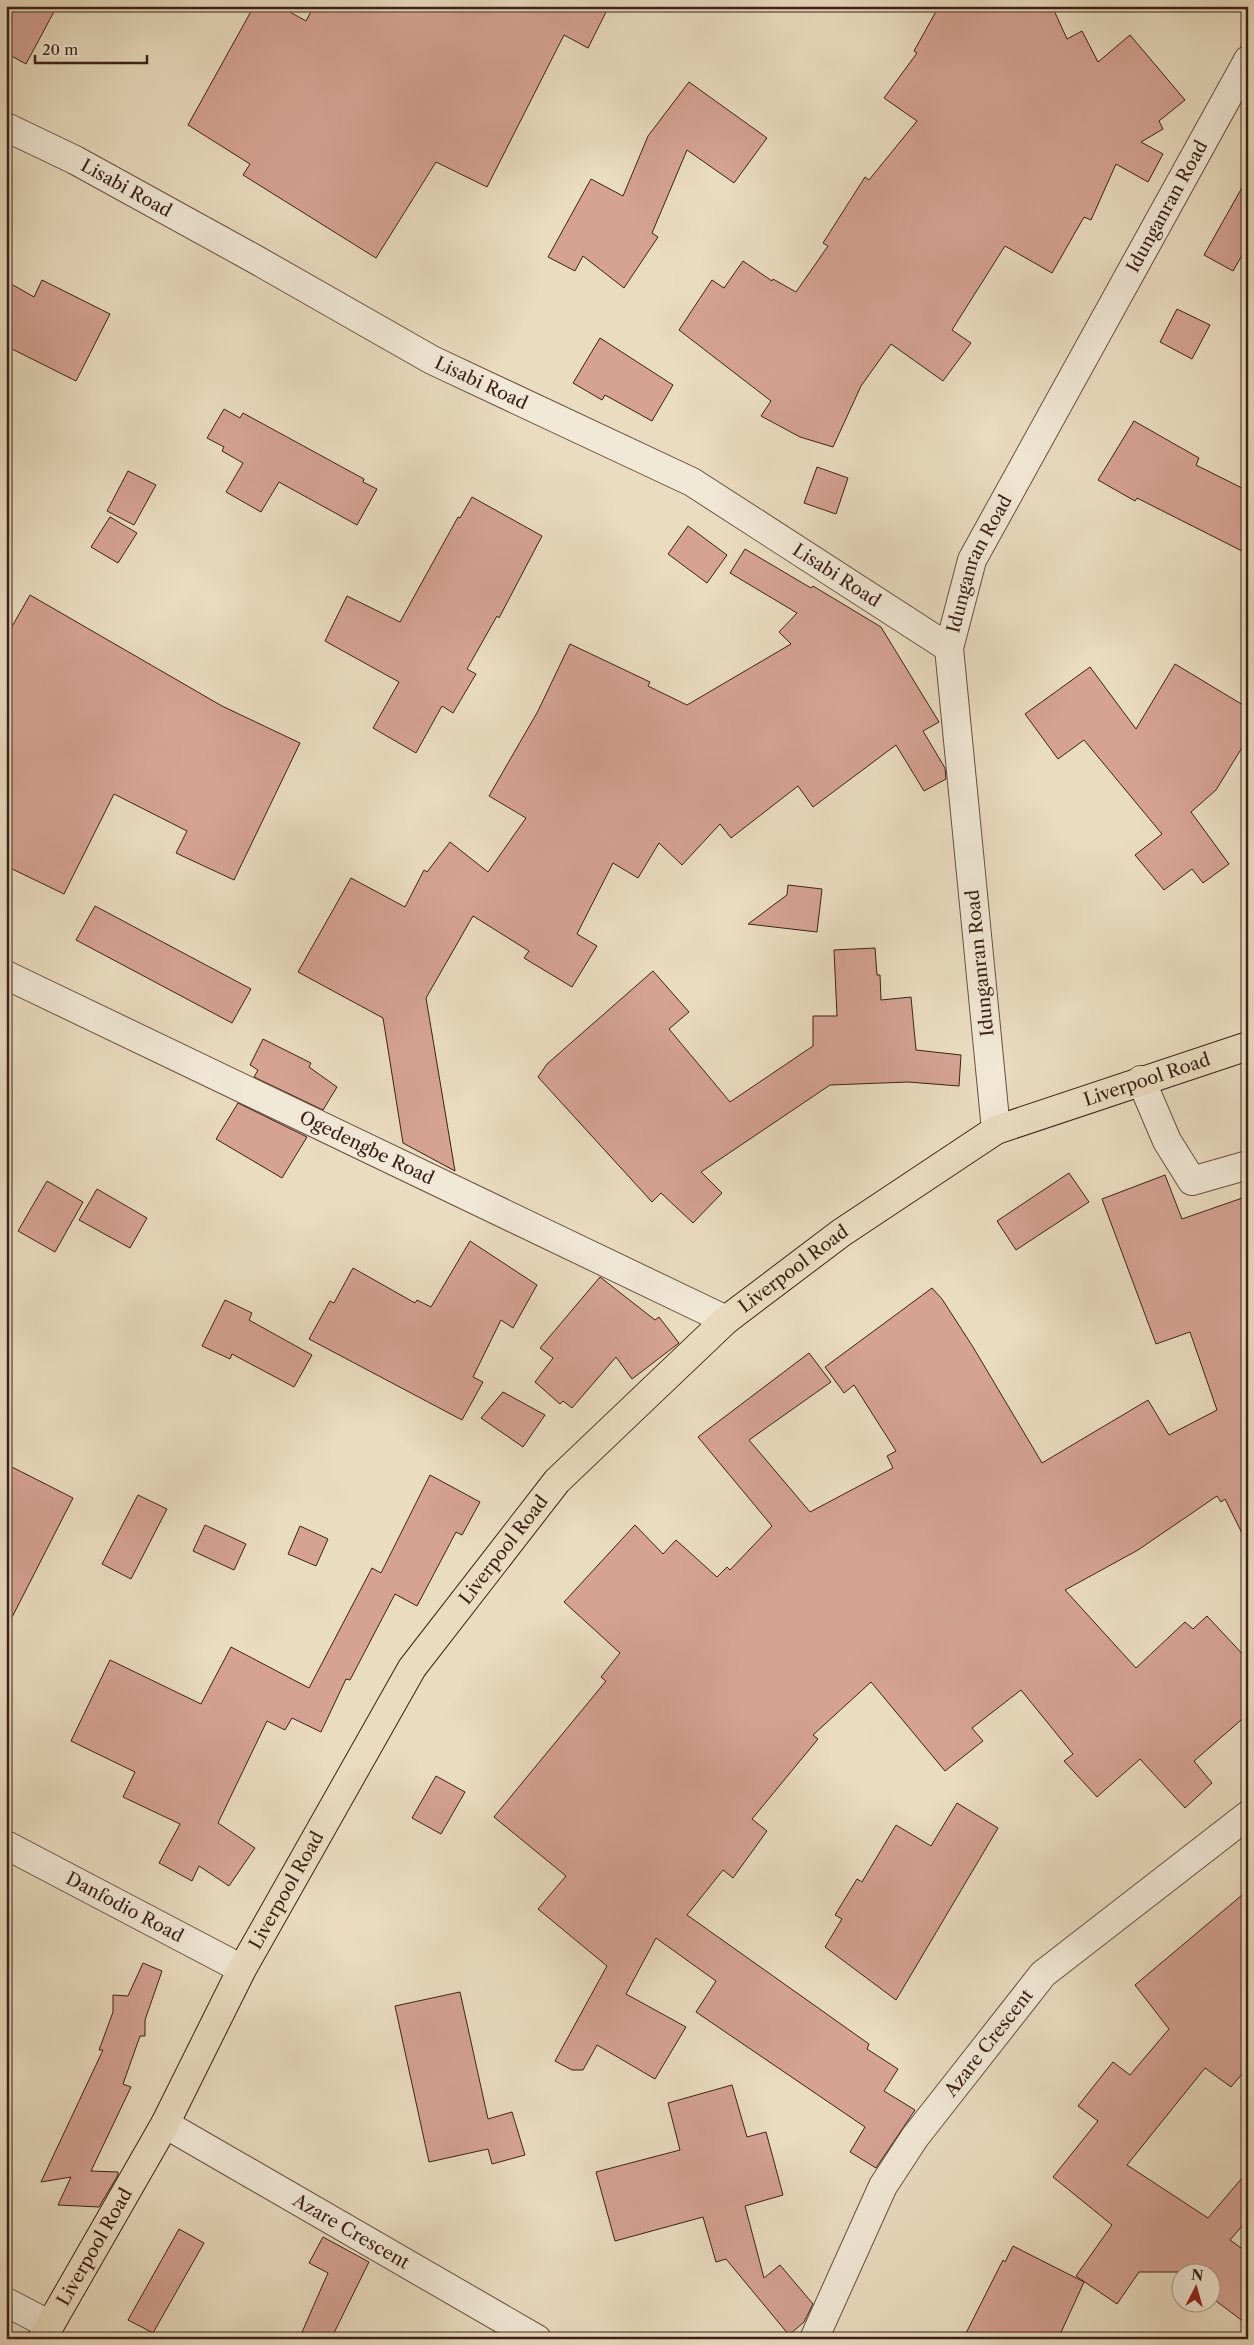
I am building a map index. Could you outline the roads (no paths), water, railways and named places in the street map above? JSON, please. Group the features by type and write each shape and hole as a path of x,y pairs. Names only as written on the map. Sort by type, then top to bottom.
{"main road":[{"name":"Liverpool Road","path":"46,2332 165,2124 242,1969 412,1668 557,1481 726,1320 841,1233 996,1130 1141,1080 1248,1046"}],"street":[{"name":"Idunganran Road","path":"996,1130 949,648 972,560 1248,60"},
{"name":"Lisabi Road","path":"6,127 74,160 236,248 432,360 692,482 949,648"},
{"name":"Ogedengbe Road","path":"6,975 726,1320"},
{"path":"1141,1080 1167,1140 1192,1181 1248,1165"},
{"name":"Azare Crescent","path":"814,2339 883,2186 915,2137 1043,1974 1248,1815"},
{"name":"Danfodio Road","path":"6,1845 242,1969"},
{"name":"Azare Crescent","path":"165,2124 537,2339"},
{"path":"6,2302 46,2332"}]}
